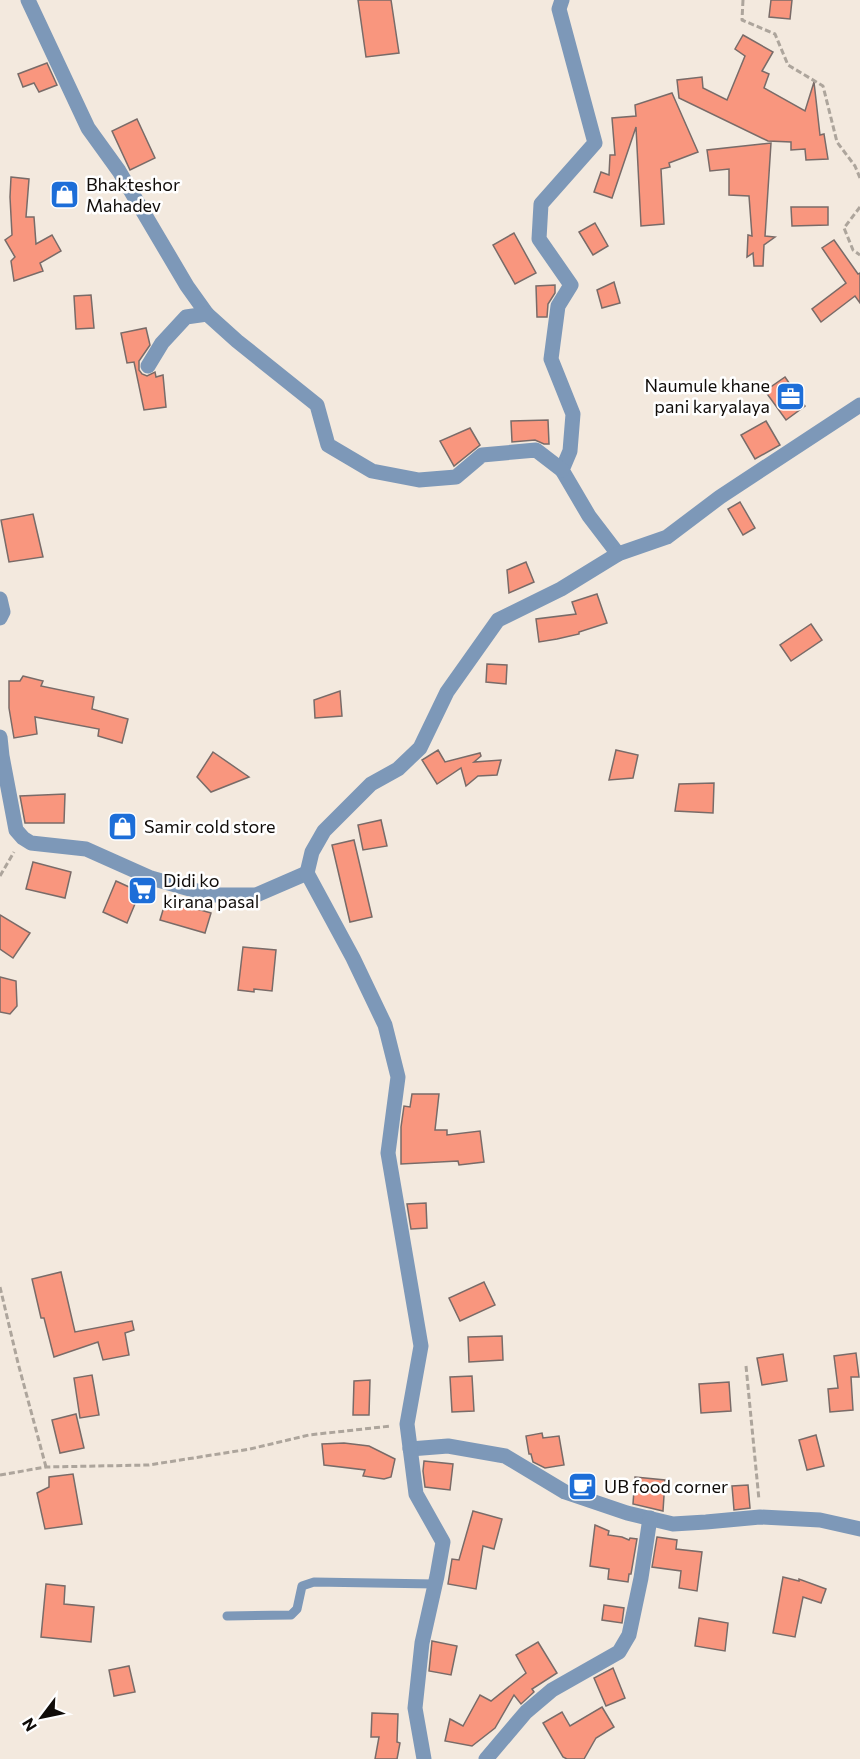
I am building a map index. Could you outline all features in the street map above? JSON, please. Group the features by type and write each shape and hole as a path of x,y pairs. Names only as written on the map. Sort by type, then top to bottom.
{"street":[{"path":"28,0 88,128 119,171 187,286 207,314 317,405 328,445 372,471 419,480 456,477 482,455 536,450 562,470 589,516 618,554"},
{"path":"562,0 560,9 595,143 541,204 539,239 571,285 558,306 551,359 573,414 570,451 562,470"},
{"path":"148,366 162,343 186,317 207,314"},
{"path":"423,1759 415,1708 422,1643 443,1542 417,1494 407,1424 421,1346 388,1153 398,1077 385,1024 353,958 307,873 312,852 324,831 371,784 398,769 420,748 447,692 498,620 561,589 618,554 667,537 720,497 860,405"},
{"path":"0,599 3,612 0,618"},
{"path":"0,737 16,830 31,843 86,849 151,878 211,895 256,895 307,873"},
{"path":"410,1449 448,1446 505,1456 564,1492 627,1513 673,1524 760,1517 820,1520 860,1529"},
{"path":"486,1759 526,1712 552,1690 619,1652 629,1635 650,1518"}],"lane":[{"path":"227,1616 291,1615 297,1609 302,1586 314,1582 435,1584"}],"path":[{"path":"744,0 742,20 776,34 788,65 823,86 837,142 855,166 860,178"},
{"path":"860,207 843,228 853,250 860,255"},
{"path":"0,876 23,838"},
{"path":"0,1287 46,1467"},
{"path":"746,1366 760,1517"},
{"path":"0,1475 46,1467 149,1466 250,1449 309,1436 407,1424"}],"building":[{"path":"358,0 391,0 399,53 366,57"},
{"path":"771,0 792,0 790,19 769,17"},
{"path":"743,35 773,52 762,71 769,74 764,88 805,111 814,82 820,135 824,134 828,159 806,160 805,149 791,150 791,142 768,141 679,98 677,80 702,77 703,88 727,100 745,56 735,49"},
{"path":"47,63 57,85 39,92 34,83 23,87 18,74"},
{"path":"672,93 698,152 669,163 670,167 661,169 664,224 641,226 636,127 612,198 594,192 601,172 609,175 610,155 615,155 612,118 636,116 635,105"},
{"path":"137,119 155,158 130,170 112,131"},
{"path":"771,143 765,236 775,237 764,245 763,266 754,266 753,253 747,257 748,235 752,236 749,196 729,195 729,169 710,171 707,150"},
{"path":"11,177 29,179 26,217 34,217 36,244 52,235 61,251 40,263 43,271 14,281 11,261 15,257 5,240 12,235"},
{"path":"791,207 828,207 828,225 792,226"},
{"path":"595,223 608,246 593,255 579,232"},
{"path":"514,233 536,273 515,284 493,245"},
{"path":"834,240 858,274 860,273 860,303 855,296 821,322 812,309 846,283 822,248"},
{"path":"614,282 620,303 602,308 597,290"},
{"path":"555,285 555,293 548,304 547,317 537,317 536,286"},
{"path":"91,295 94,328 76,329 74,296"},
{"path":"146,328 150,345 139,361 139,370 147,376 155,372 156,377 163,375 166,407 144,410 134,362 127,363 121,333"},
{"path":"785,377 805,406 786,420 765,391"},
{"path":"548,420 549,444 535,440 512,442 511,421"},
{"path":"766,421 780,445 755,459 741,435"},
{"path":"470,428 480,445 454,466 440,441"},
{"path":"740,502 755,528 743,535 728,509"},
{"path":"33,514 43,557 9,562 1,520"},
{"path":"526,562 534,582 509,593 507,570"},
{"path":"597,594 607,623 579,632 579,634 539,642 536,619 576,614 572,602"},
{"path":"811,624 822,640 791,661 780,645"},
{"path":"487,664 507,665 506,684 486,682"},
{"path":"23,676 43,681 41,686 94,697 92,709 128,719 122,743 98,736 99,729 35,717 37,734 14,738 9,708 9,681 20,681"},
{"path":"340,691 342,716 315,718 314,700"},
{"path":"438,750 445,762 480,753 481,756 474,762 501,760 497,775 478,776 466,786 461,768 437,784 422,760"},
{"path":"616,750 638,755 633,778 609,780"},
{"path":"213,752 249,777 211,792 197,777"},
{"path":"714,783 713,813 675,811 679,784"},
{"path":"65,794 64,823 25,823 20,796"},
{"path":"381,820 387,846 363,850 358,825"},
{"path":"354,840 372,917 350,922 332,845"},
{"path":"33,862 71,872 65,898 26,889"},
{"path":"116,881 140,892 127,923 103,912"},
{"path":"166,900 211,913 205,933 160,920"},
{"path":"0,915 30,933 13,958 0,949"},
{"path":"243,947 276,950 272,991 238,990"},
{"path":"0,977 16,981 17,1006 10,1014 0,1012"},
{"path":"412,1094 439,1094 435,1130 447,1130 447,1135 480,1131 484,1162 459,1165 458,1161 401,1164 401,1127 404,1106 410,1107"},
{"path":"426,1203 427,1228 411,1229 407,1204"},
{"path":"61,1272 75,1332 132,1321 134,1330 125,1333 129,1355 103,1360 98,1342 54,1357 44,1318 41,1318 32,1279"},
{"path":"484,1282 495,1305 460,1321 449,1298"},
{"path":"502,1336 503,1360 469,1362 468,1337"},
{"path":"856,1353 859,1377 851,1377 853,1410 830,1412 828,1389 838,1388 834,1356"},
{"path":"783,1354 787,1381 762,1385 757,1358"},
{"path":"92,1375 99,1415 80,1418 74,1378"},
{"path":"472,1376 474,1411 452,1412 450,1377"},
{"path":"370,1380 369,1415 353,1415 354,1381"},
{"path":"729,1382 731,1411 701,1413 699,1384"},
{"path":"76,1414 84,1448 60,1453 52,1420"},
{"path":"542,1433 543,1438 559,1436 564,1465 545,1468 533,1462 526,1436"},
{"path":"816,1435 824,1466 807,1470 799,1440"},
{"path":"344,1443 369,1446 395,1459 391,1477 384,1479 363,1476 365,1470 324,1465 322,1444"},
{"path":"424,1461 453,1464 450,1490 425,1487"},
{"path":"73,1474 82,1524 45,1529 37,1493 49,1487 49,1477"},
{"path":"635,1477 665,1480 663,1511 633,1504"},
{"path":"748,1485 750,1508 734,1510 732,1486"},
{"path":"473,1511 502,1519 494,1549 483,1546 476,1589 448,1584 452,1559 459,1560"},
{"path":"595,1525 609,1531 608,1535 629,1540 630,1538 637,1539 628,1582 608,1579 609,1569 590,1566"},
{"path":"657,1537 677,1540 676,1549 702,1552 697,1591 679,1588 681,1571 652,1567"},
{"path":"783,1577 799,1581 799,1579 826,1589 821,1603 803,1597 795,1637 773,1633"},
{"path":"46,1584 65,1586 64,1604 94,1607 91,1642 41,1637"},
{"path":"604,1605 624,1608 622,1623 602,1620"},
{"path":"699,1618 728,1623 725,1651 695,1646"},
{"path":"432,1641 457,1646 451,1675 429,1671"},
{"path":"538,1642 557,1673 532,1689 534,1692 521,1704 514,1695 495,1728 472,1746 445,1741 450,1719 463,1726 480,1695 491,1701 526,1673 516,1655"},
{"path":"129,1666 135,1692 114,1696 109,1670"},
{"path":"613,1668 625,1698 606,1706 594,1678"},
{"path":"602,1707 614,1727 596,1738 584,1759 563,1757 543,1723 562,1712 570,1726"},
{"path":"372,1713 398,1714 397,1742 400,1743 397,1759 375,1759 379,1737 371,1737"}],"place":[{"name":"Bhakteshor Mahadev","path":"65,195"},
{"name":"Naumule khane pani karyalaya","path":"791,396"},
{"name":"Samir cold store","path":"123,827"},
{"name":"Didi ko kirana pasal","path":"142,891"},
{"name":"UB food corner","path":"583,1487"}]}
